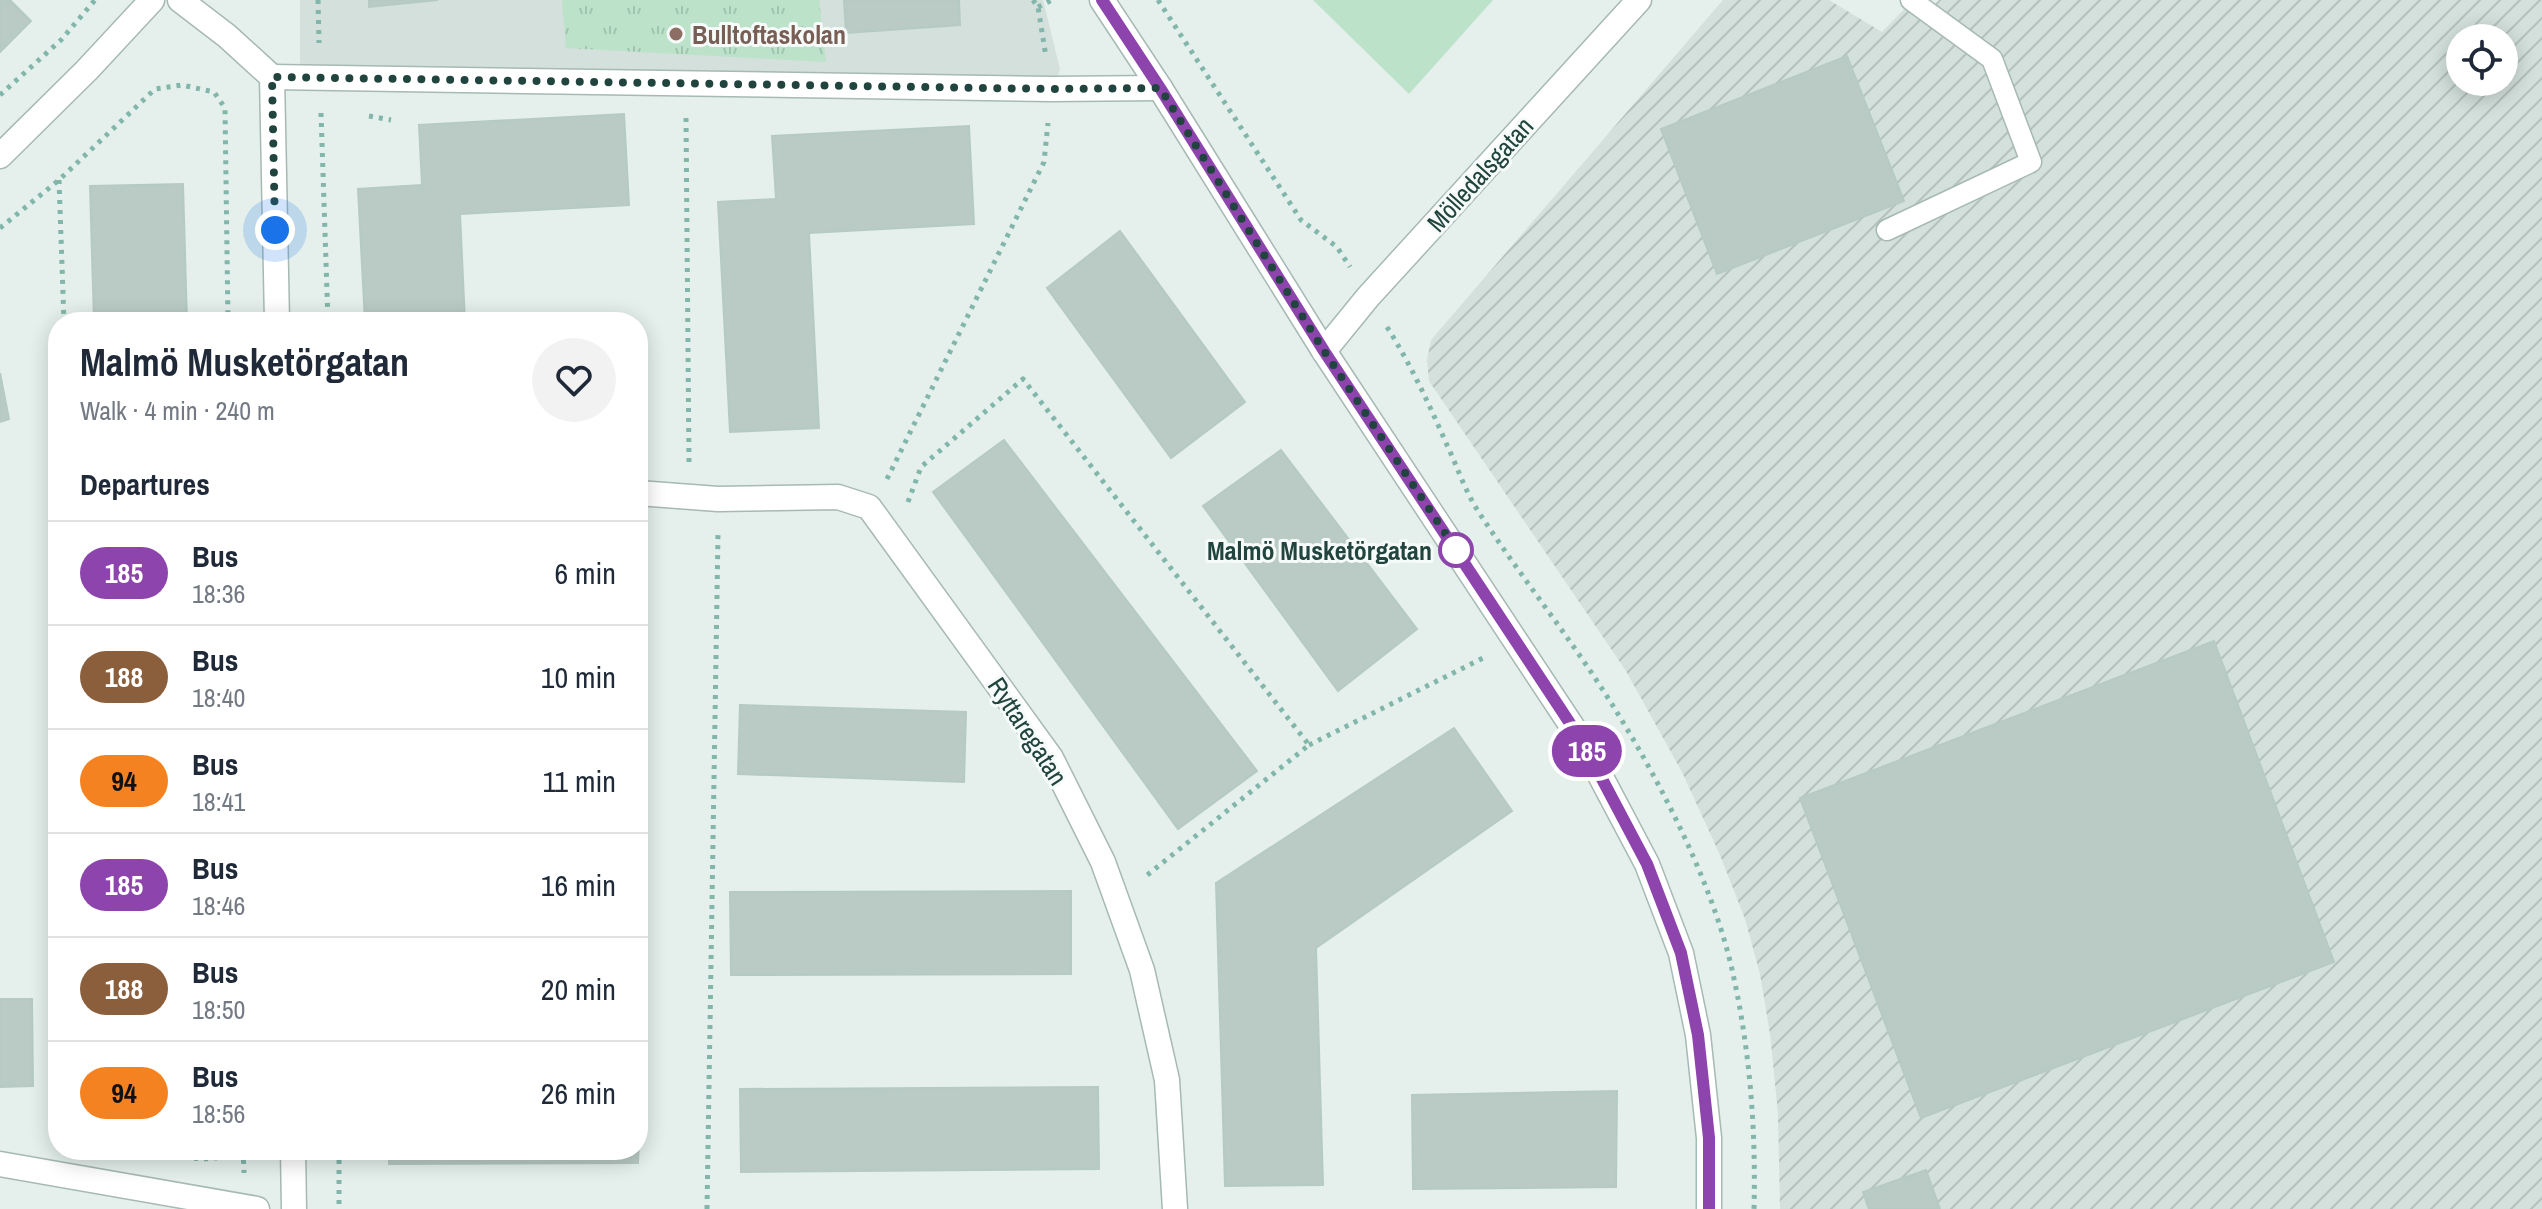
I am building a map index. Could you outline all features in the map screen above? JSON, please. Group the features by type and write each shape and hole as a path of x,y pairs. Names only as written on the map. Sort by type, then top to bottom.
{"street":[{"path":"0,156 152,0"},
{"path":"180,0 227,36 272,77 1160,88"},
{"path":"1102,0 1324,351 1590,756 1647,864 1681,953 1698,1035 1709,1138 1709,1209"},
{"name":"Mölledalsgatan","path":"1324,351 1368,297 1639,0"},
{"path":"272,77 277,312"},
{"path":"648,494 718,499 838,497 869,507"},
{"name":"Ryttaregatan","path":"869,507 1051,758 1103,862 1142,970 1167,1080 1175,1209"},
{"path":"293,1160 294,1209"},
{"path":"0,1164 257,1209"}],"lane":[{"path":"1887,230 2031,162 1992,59 1911,0"}],"path":[{"path":"0,95 61,40 95,0"},
{"path":"318,0 328,312"},
{"path":"869,507 886,480 1044,162 1051,89 1038,7 1033,0"},
{"path":"1038,7 1052,0"},
{"path":"1158,0 1301,220 1337,247 1368,297"},
{"path":"686,83 689,497"},
{"path":"0,228 59,180 155,89 182,85 214,92 225,108 228,312"},
{"path":"59,180 64,312"},
{"path":"893,540 921,467 1023,379 1309,745"},
{"path":"707,1209 718,499"},
{"path":"1117,899 1309,745 1516,641"},
{"path":"339,1160 339,1209"}],"shaded area":[{"name":"Bulltoftaskolan","path":"300,0 1043,0 1060,69 1055,89 300,73"},
{"path":"1723,0 1829,0 1882,32 1913,0 1930,9 1939,0 2542,0 2542,1209 1780,1209 1778,1113 1760,974 1745,919 1720,855 1682,772 1626,671 1429,381 1427,360 1431,340"}],"green space":[{"path":"562,0 819,0 826,62 566,48"},
{"path":"1313,0 1493,0 1409,94"}],"building":[{"path":"0,0 10,0 31,21 0,52"},
{"path":"369,0 438,0 369,7"},
{"path":"844,0 959,0 960,25 846,33"},
{"path":"1847,56 1904,201 1717,274 1661,129"},
{"path":"624,114 629,205 460,214 465,312 364,312 358,189 422,185 419,125"},
{"path":"969,126 974,224 809,233 819,428 730,432 718,202 776,199 772,136"},
{"path":"183,184 187,312 94,312 90,186"},
{"path":"1120,231 1245,402 1171,458 1047,288"},
{"path":"0,373 9,419 0,422"},
{"path":"1004,440 1257,771 1178,829 933,492"},
{"path":"1281,450 1417,629 1338,691 1203,506"},
{"path":"2214,641 2334,962 1921,1118 1800,798"},
{"path":"740,705 966,712 964,782 738,774"},
{"path":"1454,728 1512,811 1316,948 1323,1185 1225,1186 1216,883"},
{"path":"1071,891 1071,974 731,975 730,892"},
{"path":"0,999 32,999 33,1086 0,1087"},
{"path":"1098,1087 1099,1169 741,1172 740,1089"},
{"path":"1617,1091 1616,1187 1413,1189 1412,1095"},
{"path":"389,1160 638,1160 638,1163 389,1164"},
{"path":"1926,1170 1940,1209 1869,1209 1863,1192"}],"bus line":[{"name":"185","path":"1102,0 1324,351 1583,743 1647,864 1681,953 1698,1035 1709,1138 1709,1209"}],"place":[{"name":"Bulltoftaskolan","path":"676,34"},
{"name":"Malmö Musketörgatan","path":"1456,550"}],"route":[{"path":"275,230 272,77 1160,88 1324,351 1459,554 1456,550"}]}
